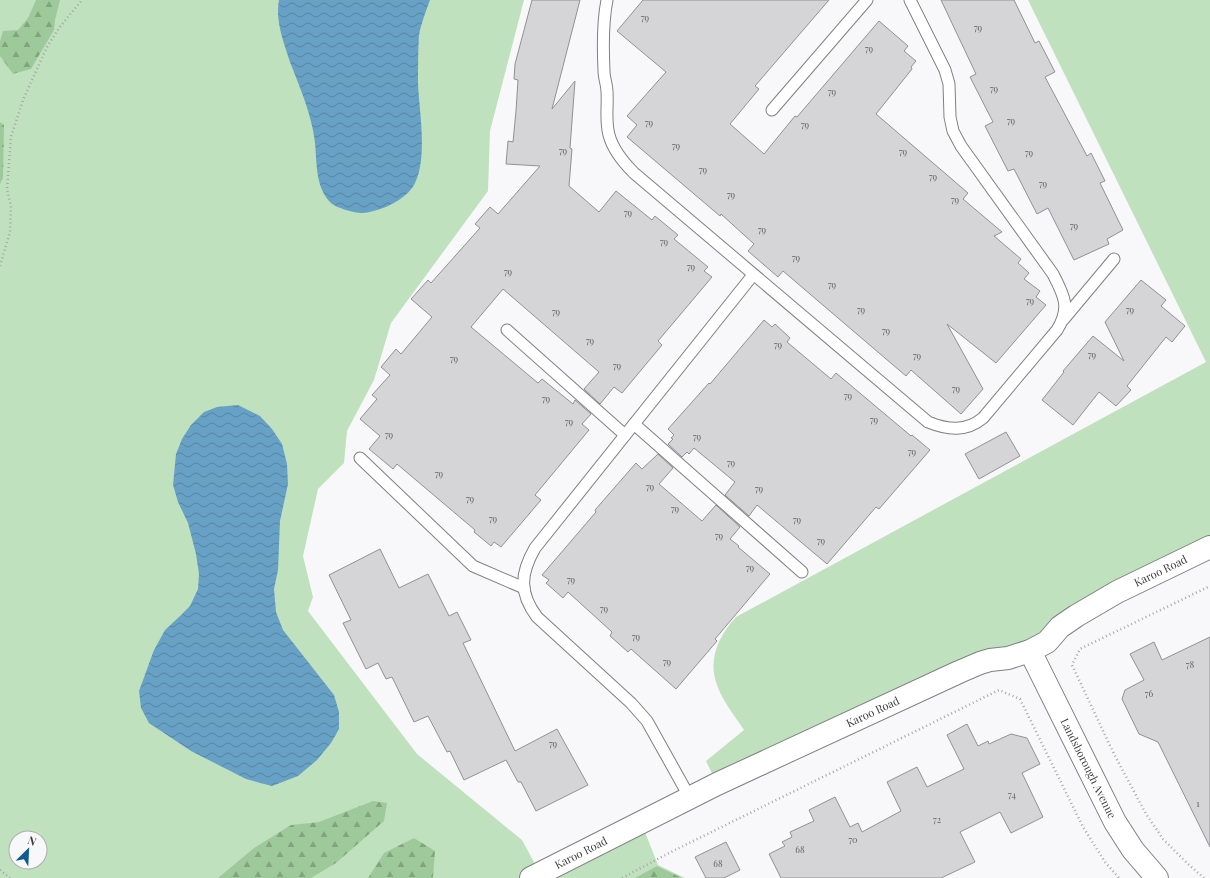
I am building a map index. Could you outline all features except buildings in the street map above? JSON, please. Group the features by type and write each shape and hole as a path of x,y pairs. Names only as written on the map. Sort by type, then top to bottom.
{"street":[{"name":"Karoo Road","path":"531,878 717,784 980,663 1008,658 1030,651 1047,642 1060,628 1076,616 1118,592 1210,547"},
{"name":"Landsborough Avenue","path":"1030,651 1115,822 1132,850 1157,878"}],"lane":[{"path":"607,0 604,48 604,71 607,92 607,125 613,145 620,156 634,173 928,422 946,429 957,429 971,426 984,418 1114,259"},
{"path":"772,110 867,0"},
{"path":"910,0 945,70 949,84 950,117 953,131 961,146 1053,274 1063,293 1066,306 1063,320"},
{"path":"690,798 647,721 631,703 537,617 528,606 524,588 524,573 528,560 535,548 753,275"},
{"path":"507,330 625,435"},
{"path":"634,424 802,572"},
{"path":"360,458 472,566 524,588"}],"path":[{"path":"0,266 10,232 11,206 7,189 11,137 23,100 47,47 58,28 82,0"},
{"path":"1204,878 1162,839 1146,814 1114,754 1072,665 1080,649 1210,586"},
{"path":"622,878 671,852 999,690 1020,699 1083,827 1105,862 1119,878"},
{"path":"0,870 10,878"}],"green space":[{"path":"0,0 524,0 490,131 488,191 391,323 374,380 347,431 344,463 318,489 303,556 313,597 308,611 417,754 522,840 540,873 641,822 658,865 685,878 0,878"},
{"path":"36,0 60,0 54,30 31,69 13,74 0,56 0,41 3,31 18,30 28,18"},
{"path":"1028,0 1210,0 1210,547 1060,627 717,784 706,761 744,730 721,695 714,673 717,647 725,631 736,617 1206,362"},
{"path":"0,122 4,125 3,178 0,184"},
{"path":"373,801 387,803 384,821 336,863 311,878 218,878 254,848 291,825 319,822"},
{"path":"414,838 435,851 433,878 368,878 384,853"},
{"path":"657,866 682,878 635,878"}],"water":[{"path":"279,0 430,0 419,35 418,83 422,147 419,172 412,188 394,203 377,210 359,213 337,207 331,203 322,190 319,182 311,122 290,62 279,24"},
{"path":"238,405 260,416 272,429 282,444 287,464 288,484 280,521 278,570 274,589 276,612 283,630 334,695 339,712 339,729 331,743 317,760 298,776 272,786 246,779 191,751 149,723 141,708 139,691 154,650 165,630 190,606 198,589 199,574 196,554 188,523 178,502 173,485 176,454 182,439 191,425 204,412 217,407"}]}
